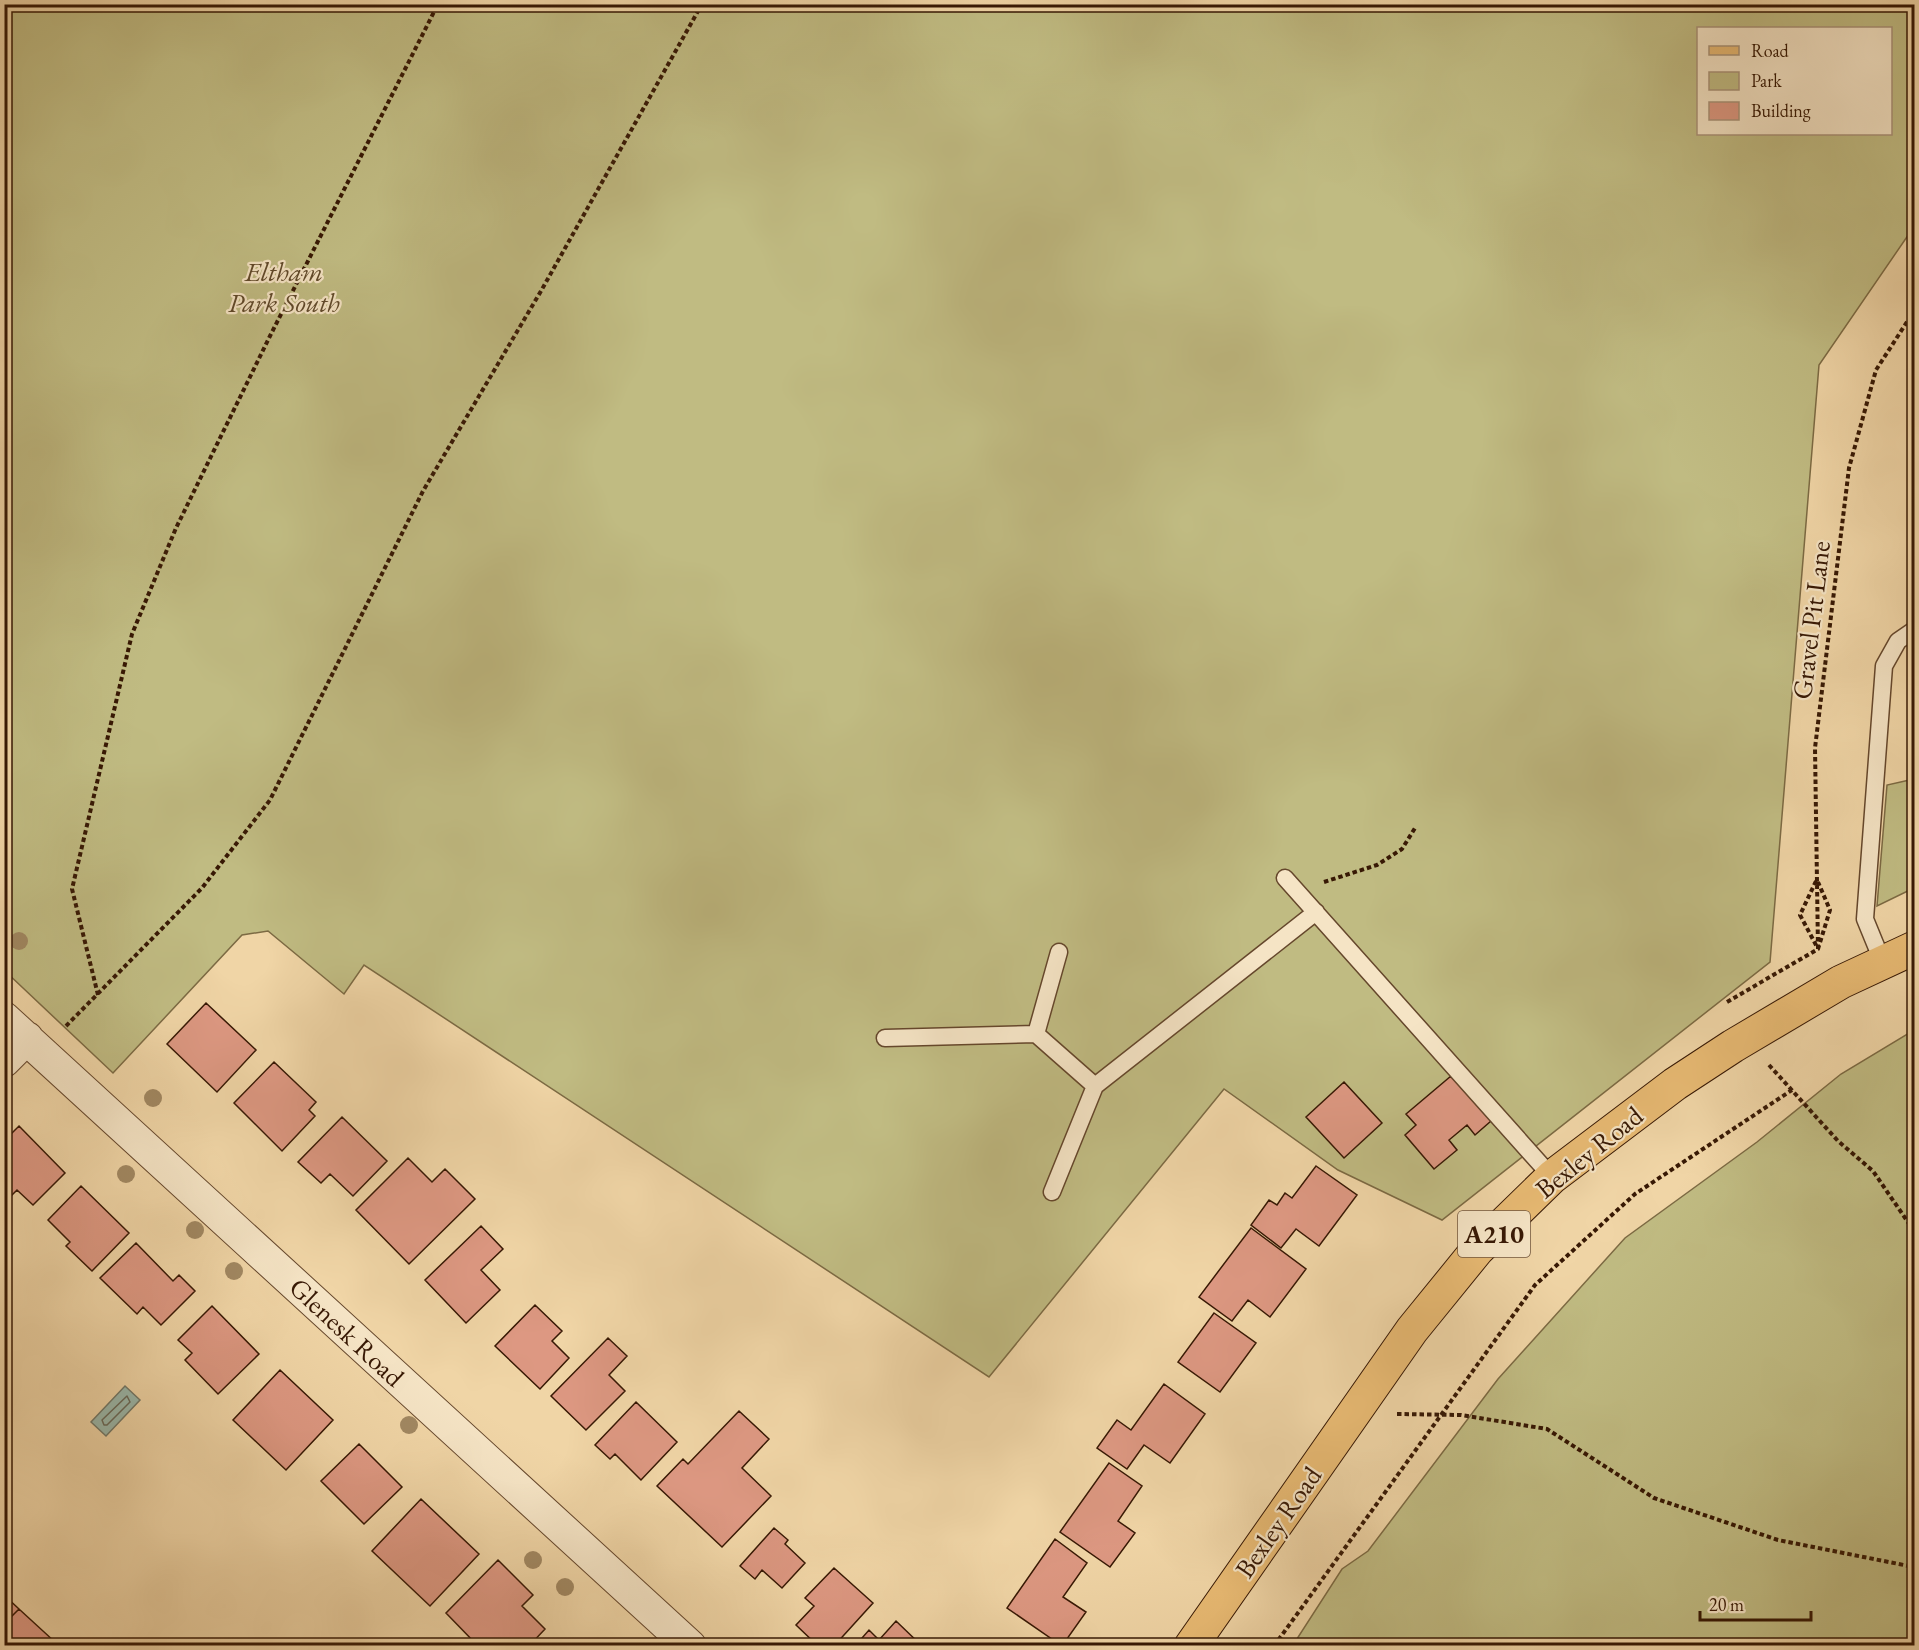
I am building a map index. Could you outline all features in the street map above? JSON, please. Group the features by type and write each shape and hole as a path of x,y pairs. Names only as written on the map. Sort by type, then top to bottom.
{"main road":[{"name":"Bexley Road","path":"1191,1646 1412,1330 1477,1250 1552,1177 1675,1084 1713,1059 1841,982 1914,948"}],"street":[{"path":"4,1061 16,1028"},
{"name":"Glenesk Road","path":"16,1028 690,1646"}],"lane":[{"path":"1883,963 1865,919 1884,666 1898,641 1914,630"},
{"path":"1285,878 1552,1177"},
{"path":"1052,1192 1095,1086 1316,912"},
{"path":"1036,1034 1059,952"},
{"path":"885,1038 1036,1034 1095,1086"}],"path":[{"path":"98,995 72,890 132,634 176,528 438,4"},
{"path":"64,1027 202,888 270,800 423,491 541,291 702,4"},
{"name":"Gravel Pit Lane","path":"1818,949 1815,748 1849,468 1876,370 1914,311"},
{"path":"1304,899 1322,883 1377,865 1402,849 1415,828"},
{"path":"1817,878 1800,915 1818,949"},
{"path":"1727,1002 1818,949 1830,910 1817,878"},
{"path":"1764,1060 1838,1141 1873,1171 1914,1231"},
{"path":"1274,1646 1439,1414 1544,1277 1635,1194 1792,1090"},
{"path":"1354,1413 1461,1415 1547,1429 1654,1498 1778,1540 1914,1567"}],"green space":[{"name":"Eltham Park South","path":"4,5 1914,5 1914,251 1908,249 1911,231 1819,365 1770,962 1442,1220 1338,1170 1224,1089 989,1377 364,965 344,994 268,931 242,935 113,1073 5,971"},
{"path":"1914,779 1914,888 1877,906 1887,785"},
{"path":"1914,1030 1914,1645 1293,1645 1342,1569 1368,1551 1498,1379 1625,1238 1757,1142 1841,1074"}],"water":[{"path":"125,1386 140,1400 106,1436 91,1422"}],"building":[{"path":"206,1003 256,1050 217,1092 167,1044"},
{"path":"274,1062 316,1102 309,1110 315,1116 282,1151 234,1103"},
{"path":"1451,1076 1491,1121 1475,1135 1467,1125 1449,1140 1457,1150 1434,1169 1405,1135 1416,1125 1406,1114"},
{"path":"1344,1082 1382,1123 1344,1158 1306,1117"},
{"path":"342,1117 387,1161 353,1196 330,1174 321,1183 298,1162"},
{"path":"19,1126 65,1173 33,1205 17,1190 9,1198 4,1194 4,1141"},
{"path":"408,1158 432,1182 445,1169 475,1199 409,1264 356,1210"},
{"path":"1316,1166 1357,1195 1319,1246 1296,1229 1281,1248 1251,1225 1269,1200 1277,1205 1285,1193 1292,1198"},
{"path":"81,1186 129,1233 92,1271 66,1246 70,1242 48,1220"},
{"path":"481,1226 503,1249 481,1270 500,1290 466,1323 425,1280"},
{"path":"1251,1228 1306,1269 1270,1317 1248,1300 1232,1321 1199,1297"},
{"path":"136,1243 173,1281 179,1275 195,1291 161,1325 143,1307 137,1314 100,1278"},
{"path":"535,1305 562,1331 552,1341 569,1358 540,1389 495,1346"},
{"path":"212,1306 259,1354 218,1394 185,1360 192,1353 178,1340"},
{"path":"1214,1313 1256,1343 1220,1392 1178,1362"},
{"path":"608,1338 627,1356 609,1375 625,1391 586,1430 551,1396"},
{"path":"280,1370 333,1420 286,1470 233,1420"},
{"path":"1164,1384 1205,1414 1170,1463 1144,1445 1127,1469 1097,1448 1117,1420 1131,1430"},
{"path":"636,1402 677,1442 641,1480 615,1454 610,1459 595,1445"},
{"path":"739,1411 769,1439 742,1468 771,1496 722,1547 657,1486 683,1459 688,1464"},
{"path":"359,1444 402,1487 364,1524 321,1481"},
{"path":"1109,1463 1142,1486 1118,1521 1135,1533 1110,1567 1060,1532"},
{"path":"421,1499 479,1554 430,1606 372,1551"},
{"path":"774,1528 788,1540 785,1544 805,1563 782,1588 762,1570 755,1579 740,1566"},
{"path":"1055,1539 1087,1563 1063,1597 1086,1612 1062,1646 1007,1608"},
{"path":"498,1560 533,1595 522,1606 545,1629 529,1646 478,1646 446,1613"},
{"path":"834,1568 873,1603 834,1646 818,1646 796,1625 814,1606 805,1598"},
{"path":"4,1595 19,1609 4,1624"},
{"path":"19,1609 55,1642 52,1646 4,1646 4,1624"},
{"path":"896,1621 922,1646 855,1646 869,1630 879,1640"}]}
